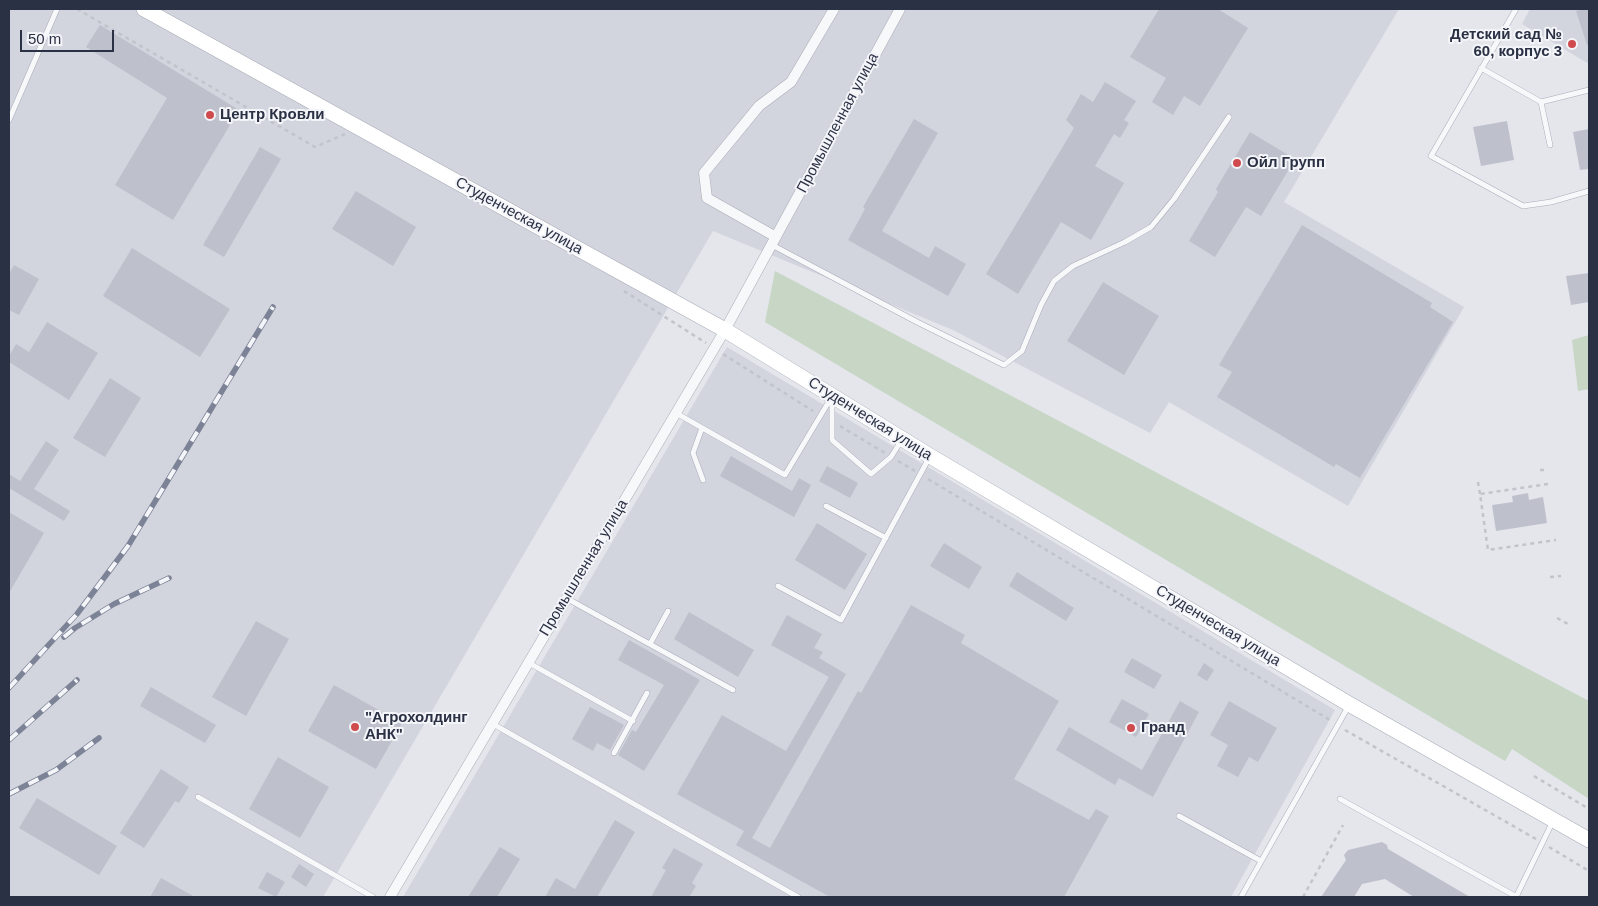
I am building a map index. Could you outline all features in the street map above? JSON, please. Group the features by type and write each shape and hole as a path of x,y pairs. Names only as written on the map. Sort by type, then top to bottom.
{"main road":[{"name":"Студенческая улица","path":"144,9 726,330 930,456 1349,704 1555,819 1589,840"}],"street":[{"path":"774,241 707,198 704,173 759,106 791,82 834,9"},
{"name":"Промышленная улица","path":"390,897 726,330 900,9"}],"lane":[{"path":"9,120 57,9"},
{"path":"1516,9 1431,156 1523,206 1551,202 1589,191"},
{"path":"1482,68 1541,102 1589,90"},
{"path":"1541,102 1550,145"},
{"path":"774,241 917,322 1004,365 1022,351 1041,305 1054,281 1073,266 1125,242 1151,227 1174,199 1229,117"},
{"path":"676,413 785,475 832,396"},
{"path":"832,396 832,440 871,474 891,456 903,439"},
{"path":"702,428 693,453 703,480"},
{"path":"778,586 841,620 930,456"},
{"path":"826,506 886,538"},
{"path":"566,598 733,690"},
{"path":"650,644 668,611"},
{"path":"528,662 633,721"},
{"path":"614,753 647,693"},
{"path":"1241,897 1349,704"},
{"path":"493,724 798,897"},
{"path":"198,797 373,897"},
{"path":"1340,799 1517,897 1555,819"},
{"path":"1179,816 1261,861"}],"path":[{"path":"1540,470 1546,470"},
{"path":"1478,482 1488,551 1556,540"},
{"path":"1480,494 1548,484"},
{"path":"1550,578 1561,576"},
{"path":"1557,618 1568,624"},
{"path":"1534,776 1589,809"},
{"path":"1303,897 1343,825"}],"shaded area":[{"path":"9,9 1399,9 1284,202 1464,307 1348,506 1169,402 1150,433 953,330 713,231 323,897 9,897"},
{"name":"Детский сад № 60, корпус 3","path":"1530,9 1589,9 1589,64 1522,24"},
{"path":"727,347 1335,710 1231,897 403,897"}],"green space":[{"path":"775,271 1589,701 1589,799 1512,749 1505,761 765,322"},
{"path":"1589,335 1589,389 1578,391 1572,340"}],"building":[{"path":"1159,9 1218,9 1248,28 1200,106 1184,96 1173,115 1152,102 1166,78 1130,57"},
{"path":"1589,9 1589,44 1587,45 1576,11"},
{"path":"100,25 239,110 173,220 115,185 167,98 86,47"},
{"path":"1105,82 1136,101 1124,120 1129,123 1120,138 1114,134 1095,166 1124,183 1091,240 1061,222 1018,294 986,274 1074,128 1066,120 1081,94 1093,102"},
{"path":"914,119 938,133 882,231 929,258 935,246 966,264 948,296 848,240 865,209 863,207"},
{"path":"1507,121 1514,160 1481,166 1473,127"},
{"path":"1589,129 1589,169 1580,170 1573,132"},
{"path":"1250,132 1295,159 1261,216 1246,207 1215,257 1189,241 1218,192 1216,189"},
{"path":"260,147 281,159 224,257 203,245"},
{"path":"356,191 416,227 393,266 332,229"},
{"path":"1302,225 1432,303 1430,307 1453,322 1360,478 1336,464 1334,467 1217,397 1232,372 1219,365"},
{"path":"132,248 230,309 200,357 103,296"},
{"path":"14,265 39,279 19,315 9,310 9,274"},
{"path":"1589,273 1589,302 1571,305 1566,276"},
{"path":"1103,282 1159,316 1124,375 1067,341"},
{"path":"47,322 98,353 69,400 9,362 9,356 16,344 29,352"},
{"path":"110,378 141,398 105,457 73,438"},
{"path":"46,441 59,450 34,489 70,511 64,521 9,488 9,474 20,481"},
{"path":"731,456 792,491 799,478 811,485 794,517 720,476"},
{"path":"827,466 858,483 850,498 819,481"},
{"path":"1528,493 1529,500 1543,497 1547,523 1496,531 1492,505 1513,502 1512,496"},
{"path":"9,512 44,533 9,593"},
{"path":"817,523 867,554 845,590 795,560"},
{"path":"944,543 982,567 969,589 930,566"},
{"path":"1017,572 1074,608 1066,621 1009,586"},
{"path":"911,605 965,635 961,643 1059,701 1014,779 1089,820 1096,809 1109,816 1064,897 830,897 736,845 744,831 677,794 722,715 786,751 829,677 771,645 787,615 822,634 814,648 823,652 819,658 846,674 752,838 770,848 858,691 861,693"},
{"path":"689,612 754,650 738,677 674,639"},
{"path":"256,621 289,639 246,716 212,697"},
{"path":"629,640 700,680 644,771 618,755 632,730 636,732 664,685 618,660"},
{"path":"1132,658 1162,675 1154,689 1124,672"},
{"path":"1204,663 1214,670 1207,681 1197,675"},
{"name":"\"Агрохолдинг АНК\"","path":"334,685 402,723 376,769 308,731"},
{"path":"151,687 216,725 205,743 140,706"},
{"path":"1122,699 1149,714 1136,737 1109,722"},
{"path":"1180,701 1199,712 1153,797 1119,778 1115,785 1056,750 1069,727 1142,770"},
{"path":"1229,701 1277,728 1258,762 1249,757 1238,777 1217,766 1228,745 1210,735"},
{"path":"590,707 624,725 610,750 597,743 593,751 572,739"},
{"path":"278,757 329,787 300,838 249,809"},
{"path":"161,769 189,787 179,803 175,801 144,848 120,833"},
{"path":"37,798 117,846 99,875 19,828"},
{"path":"615,820 635,832 597,897 545,897 556,878 575,889"},
{"path":"1382,842 1387,845 1388,849 1470,897 1414,897 1385,879 1362,884 1354,897 1321,897 1346,860 1344,855 1348,850"},
{"path":"500,847 520,859 497,897 468,897"},
{"path":"674,848 703,864 692,883 696,886 689,897 651,897 666,870 662,868"},
{"path":"299,864 314,874 306,887 291,877"},
{"path":"267,872 285,882 276,897 258,888"},
{"path":"161,878 195,897 150,897"}],"railway":[{"path":"9,688 77,614 128,546 273,307"},
{"path":"64,637 114,604 169,578"},
{"path":"9,740 77,680"},
{"path":"9,794 56,770 99,738"}],"place":[{"name":"Детский сад № 60, корпус 3","path":"1572,44"},
{"name":"Центр Кровли","path":"210,115"},
{"name":"Ойл Групп","path":"1237,163"},
{"name":"\"Агрохолдинг АНК\"","path":"355,727"},
{"name":"Гранд","path":"1131,728"}]}
